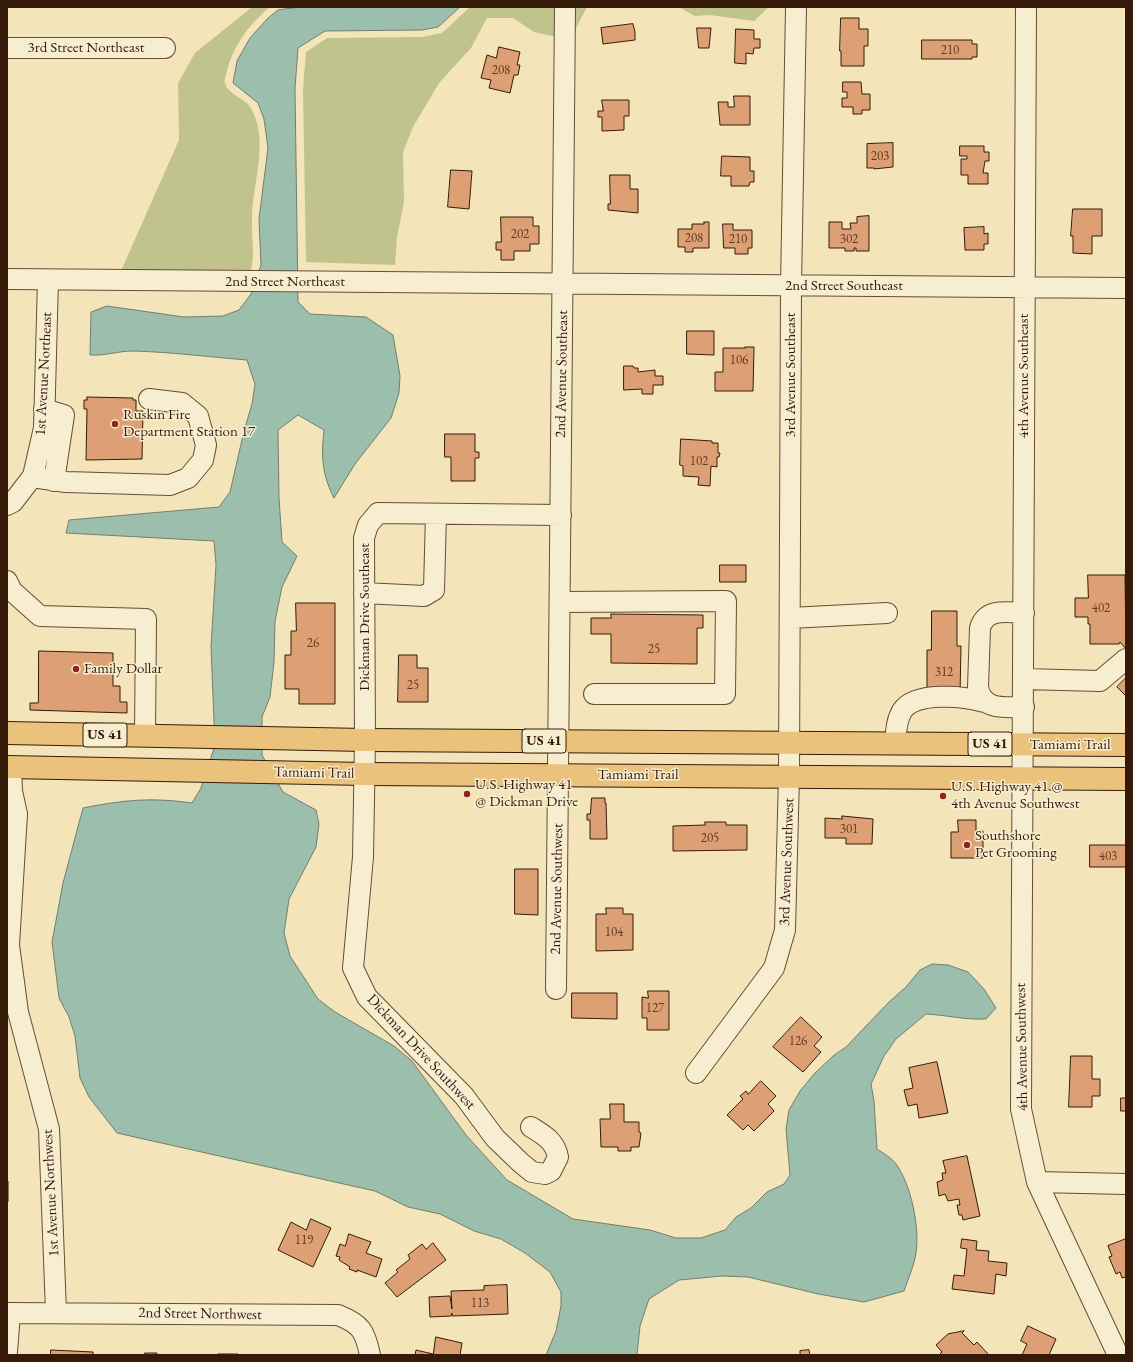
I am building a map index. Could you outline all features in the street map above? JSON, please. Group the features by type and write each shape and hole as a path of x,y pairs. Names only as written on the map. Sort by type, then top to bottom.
{"main road":[{"name":"Tamiami Trail","path":"7,733 365,740 1126,745"},
{"name":"Tamiami Trail","path":"9,767 364,774 558,774 1126,780"}],"street":[{"name":"2nd Avenue Southeast","path":"558,742 565,7"},
{"name":"3rd Avenue Southeast","path":"789,743 791,286 796,7"},
{"name":"4th Avenue Southeast","path":"1024,744 1024,286 1026,7"},
{"name":"3rd Street Northeast","path":"7,48 165,48"},
{"name":"2nd Street Northeast","path":"7,279 563,284"},
{"name":"1st Avenue Northeast","path":"7,505 13,502 32,477 44,428 48,280"},
{"name":"2nd Street Southeast","path":"563,284 1024,286 1126,288"},
{"path":"32,477 54,480 170,485 188,478 203,460 206,445 198,416 182,403 150,399"},
{"path":"44,409 64,415 54,480"},
{"name":"Dickman Drive Southeast","path":"365,740 364,538 368,525 378,513 561,515"},
{"path":"364,593 424,596 434,590 436,514"},
{"path":"7,581 12,591 40,616 146,619 145,736"},
{"path":"560,602 726,600 725,694 594,694"},
{"path":"790,618 887,613"},
{"path":"984,702 979,694 978,687 980,628 982,620 988,615 996,613 1024,613"},
{"path":"1024,679 1100,681 1126,659"},
{"path":"895,744 898,718 910,703 936,697 958,697 984,702 999,707 1024,707"},
{"name":"Dickman Drive Southwest","path":"365,740 363,857 353,968 367,997 464,1096 504,1148 532,1172 545,1174 551,1171 558,1157 556,1147 546,1136 531,1127"},
{"name":"2nd Avenue Southwest","path":"556,989 558,742"},
{"name":"3rd Avenue Southwest","path":"696,1073 774,968 785,930 789,743"},
{"name":"4th Avenue Southwest","path":"1024,744 1021,1109 1037,1182 1118,1355"},
{"name":"1st Avenue Northwest","path":"9,767 17,814 8,945 13,1012 49,1129 56,1312"},
{"path":"1037,1182 1126,1184"},
{"name":"2nd Street Northwest","path":"8,1314 56,1312 338,1315 355,1322 367,1339 370,1355"},
{"path":"7,1352 8,1314"}],"green space":[{"path":"252,7 270,7 249,28 238,44 233,53 225,80 226,87 251,108 259,135 259,163 252,219 253,260 250,274 120,273 179,140 178,83 195,53"},
{"path":"470,7 556,7 556,37 534,32 513,18 487,18 471,48 439,83 413,127 403,152 404,202 397,237 395,265 306,262 303,89 306,52 327,38 422,37 442,33"},
{"path":"574,7 587,7 574,32"},
{"path":"679,7 769,7 754,21 710,15 695,16"}],"shaded area":[{"path":"301,7 460,7 438,27 422,30 325,31 298,48 295,88 298,302 310,314 366,317 393,335 400,376 399,393 391,418 355,464 334,498 327,481 323,465 324,430 298,415 278,430 279,498 282,542 297,556 282,587 275,621 274,662 270,697 262,717 262,755 283,792 316,810 319,824 316,847 289,899 284,933 290,956 318,999 335,1012 394,1046 412,1061 466,1135 507,1180 573,1219 650,1230 676,1238 701,1238 725,1230 736,1217 751,1208 767,1192 784,1184 790,1175 786,1129 789,1110 800,1091 814,1074 833,1056 846,1047 889,1002 906,987 920,970 932,964 948,965 968,972 984,989 996,1008 986,1019 971,1019 926,1014 896,1039 884,1056 871,1084 874,1101 877,1149 896,1164 906,1183 913,1207 917,1231 916,1253 904,1291 864,1302 818,1294 748,1277 722,1276 679,1280 649,1299 640,1326 637,1355 546,1355 556,1331 561,1306 561,1292 550,1272 525,1253 501,1239 474,1231 440,1214 408,1207 375,1191 117,1133 89,1097 80,1078 75,1036 69,1017 59,998 52,942 63,883 83,808 137,800 163,800 192,803 201,788 215,745 211,647 216,565 214,541 66,533 69,520 219,507 230,492 244,431 252,404 255,384 247,360 176,353 133,351 90,355 91,312 107,306 184,317 223,316 239,310 251,294 261,265 259,219 268,148 264,119 258,103 233,83 237,61 250,38 268,18 278,10"}],"building":[{"path":"841,18 859,18 859,29 868,29 868,46 864,46 864,66 841,66"},
{"path":"633,24 635,40 603,44 601,28"},
{"path":"697,28 711,28 709,48 699,48"},
{"path":"736,29 754,30 754,39 760,39 760,48 754,48 753,54 746,53 746,64 735,63"},
{"path":"922,40 972,40 972,44 977,44 977,57 972,57 972,59 922,59"},
{"path":"499,47 520,52 517,65 520,65 518,75 514,75 510,93 489,88 491,80 481,78 487,55 496,58"},
{"path":"843,82 861,82 862,94 870,94 870,110 862,110 862,114 853,114 853,107 842,107 842,98 847,98 847,92 843,92"},
{"path":"734,96 750,96 750,125 720,125 718,102 728,102 728,107 734,107"},
{"path":"602,100 629,100 629,116 624,116 624,130 602,131 602,117 598,117 598,111 603,111"},
{"path":"893,143 893,167 874,169 867,168 867,144"},
{"path":"960,146 984,146 984,152 989,152 989,161 985,161 983,173 988,173 988,184 968,184 968,175 961,175 961,159 967,159 967,156 960,156"},
{"path":"722,156 750,157 750,171 754,171 754,182 750,182 749,186 731,186 731,176 721,176"},
{"path":"451,170 472,171 469,209 448,207"},
{"path":"610,175 630,175 630,189 638,189 638,213 608,210 608,204 610,204"},
{"path":"1073,209 1102,209 1102,236 1092,236 1092,254 1073,253 1073,236 1071,236"},
{"path":"869,216 869,251 856,251 856,248 854,248 854,251 845,251 845,248 829,248 829,222 842,222 842,229 851,229 850,223 857,223 857,217"},
{"path":"501,217 533,217 533,226 539,226 539,244 530,244 530,251 514,251 514,260 501,260 501,250 496,250 496,242 501,242"},
{"path":"704,222 709,222 709,248 693,248 693,252 685,252 685,247 678,247 678,229 692,229 692,224 704,224"},
{"path":"723,224 733,224 733,230 752,230 752,248 748,248 748,254 735,254 735,248 724,248"},
{"path":"984,227 984,234 988,233 988,244 984,244 984,250 965,250 964,228"},
{"path":"687,331 714,331 714,355 687,354"},
{"path":"754,347 753,391 715,391 715,372 723,372 723,348"},
{"path":"624,366 633,366 634,368 638,368 638,372 655,370 655,376 663,376 663,385 653,385 653,394 642,394 642,389 624,390"},
{"name":"Ruskin Fire Department Station 17","path":"87,397 133,398 133,400 136,400 136,411 143,411 142,459 86,460 87,409 84,409 84,400 87,400"},
{"path":"445,434 475,434 475,452 479,452 479,458 475,458 475,481 451,481 451,457 445,457"},
{"path":"681,439 712,441 712,443 718,443 718,453 720,453 719,457 717,457 717,467 711,466 710,486 698,485 699,477 683,476 683,466 680,465"},
{"path":"720,565 746,565 746,582 720,582"},
{"path":"1088,575 1125,575 1126,649 1120,642 1119,644 1090,644 1090,624 1088,624 1088,617 1075,617 1075,598 1088,598"},
{"path":"296,603 335,603 335,704 299,704 299,689 285,689 285,655 291,655 291,631 296,631"},
{"path":"932,611 957,611 957,646 961,646 960,694 927,694 927,650 931,650"},
{"path":"611,614 703,615 703,628 697,628 697,664 611,663 611,634 591,634 591,618 611,618"},
{"name":"Family Dollar","path":"39,651 113,653 113,686 120,686 120,702 127,702 127,713 30,710 30,703 38,703"},
{"path":"399,655 417,655 417,668 428,668 428,702 398,702"},
{"path":"1126,678 1126,696 1117,687"},
{"path":"592,798 605,798 607,839 590,839 590,820 587,820 587,814 590,814"},
{"path":"842,816 873,819 872,844 846,844 846,838 825,838 825,818 842,819"},
{"name":"Southshore Pet Grooming","path":"958,820 976,820 976,831 983,831 983,858 951,858 951,832 958,832"},
{"path":"705,822 726,822 726,825 747,825 747,850 673,851 673,826 705,825"},
{"path":"1090,845 1126,845 1126,867 1090,867"},
{"path":"515,869 538,869 538,915 515,914"},
{"path":"606,908 623,908 623,914 633,914 633,950 596,951 596,914 606,914"},
{"path":"648,991 669,991 669,1030 647,1030 647,1018 642,1018 642,997 648,998"},
{"path":"572,993 617,993 617,1019 572,1018"},
{"path":"801,1017 822,1037 814,1046 821,1052 803,1072 773,1047"},
{"path":"1071,1056 1092,1056 1092,1079 1100,1079 1100,1096 1092,1096 1092,1107 1069,1107"},
{"path":"937,1062 948,1113 919,1118 917,1104 908,1106 904,1090 913,1088 909,1068"},
{"path":"761,1081 776,1096 768,1104 774,1111 754,1131 748,1125 743,1130 727,1115 743,1099 740,1096 746,1091 748,1094"},
{"path":"1121,1098 1126,1098 1126,1111 1121,1111"},
{"path":"610,1104 624,1104 624,1122 639,1122 639,1132 641,1133 639,1147 631,1147 631,1151 618,1151 618,1147 601,1147 600,1119 610,1119"},
{"path":"967,1156 980,1216 963,1220 962,1215 959,1215 957,1205 960,1205 959,1199 948,1201 945,1194 939,1196 937,1182 943,1180 942,1173 946,1173 943,1161"},
{"path":"8,1181 8,1202 7,1202"},
{"path":"311,1219 331,1228 313,1267 278,1250 291,1222 306,1230"},
{"path":"349,1234 371,1242 366,1253 382,1259 376,1277 357,1270 357,1272 349,1269 350,1267 339,1260 340,1257 336,1256 340,1244 345,1246"},
{"path":"962,1239 977,1241 976,1250 989,1251 988,1261 1007,1263 1006,1276 996,1274 994,1294 952,1289 954,1275 964,1276 967,1249 961,1248"},
{"path":"1126,1239 1126,1277 1122,1278 1120,1272 1116,1274 1109,1257 1112,1256 1108,1246"},
{"path":"433,1243 446,1260 397,1297 385,1283 398,1272 396,1270 410,1259 408,1255 422,1244 426,1249"},
{"path":"507,1285 508,1314 452,1316 452,1313 451,1316 430,1317 429,1297 450,1296 452,1309 451,1291 484,1290 484,1286"},
{"path":"1028,1326 1056,1339 1049,1355 1022,1355 1027,1344 1021,1341"},
{"path":"964,1331 962,1333 974,1345 977,1342 989,1355 939,1355 942,1352 936,1345 948,1334"},
{"path":"436,1337 462,1343 460,1355 415,1355 416,1350 433,1354"},
{"path":"51,1350 93,1352 93,1355 51,1355"},
{"path":"809,1350 810,1355 800,1355 800,1351"},
{"path":"145,1353 157,1353 157,1355 145,1355"},
{"path":"238,1354 238,1355 218,1355"}],"place":[{"name":"Ruskin Fire Department Station 17","path":"115,424"},
{"name":"Family Dollar","path":"76,669"},
{"name":"U.S. Highway 41 @ Dickman Drive","path":"467,794"},
{"name":"U.S. Highway 41 @ 4th Avenue Southwest","path":"943,796"},
{"name":"Southshore Pet Grooming","path":"967,845"}]}
